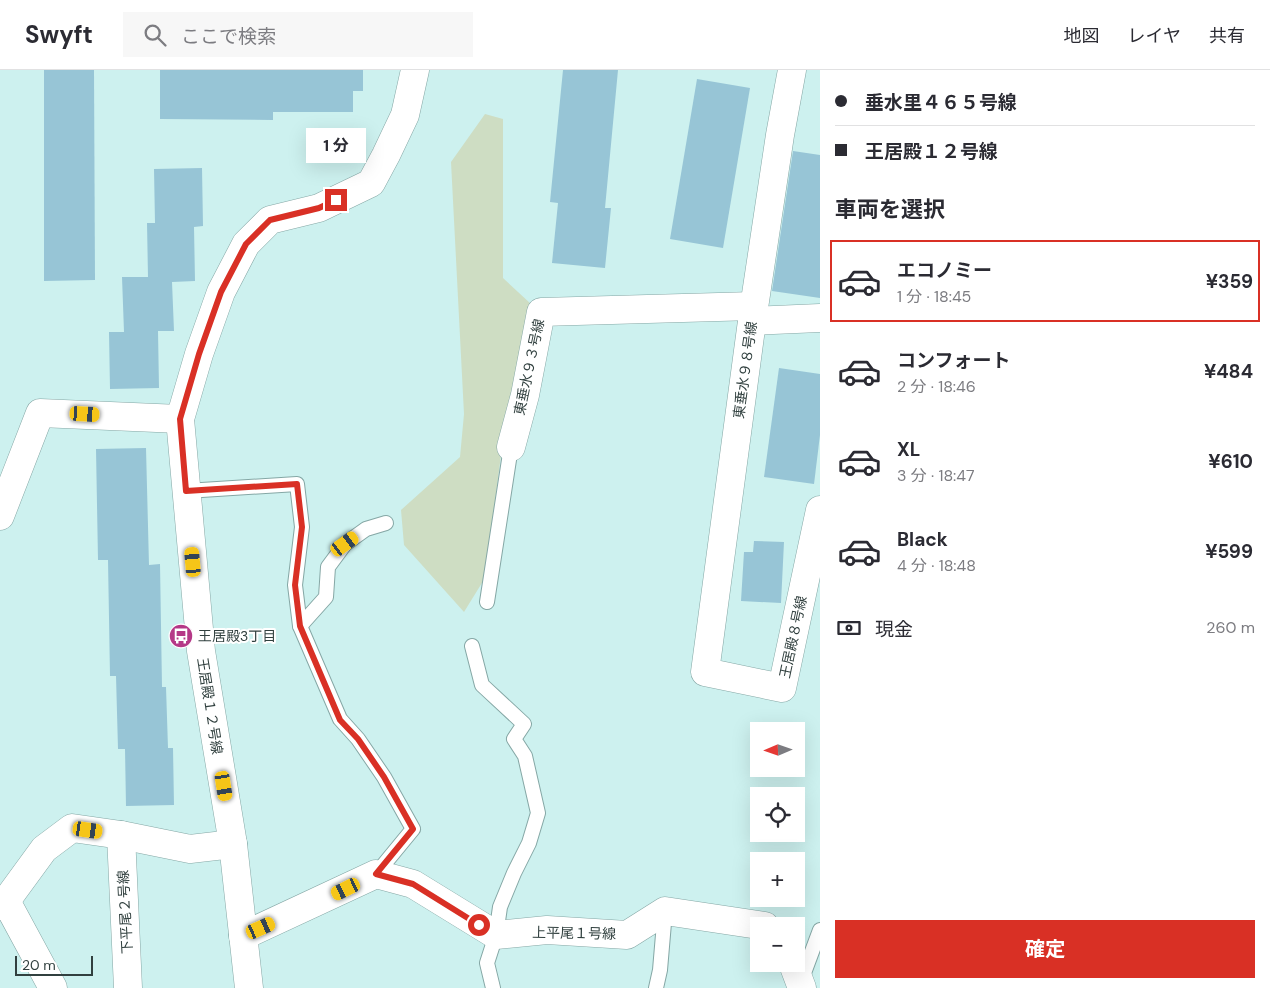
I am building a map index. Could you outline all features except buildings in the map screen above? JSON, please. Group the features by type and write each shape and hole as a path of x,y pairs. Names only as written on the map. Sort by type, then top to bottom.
{"street":[{"name":"王居殿１２号線","path":"249,988 233,844 201,651 180,419 199,354 221,292 246,244 270,220 319,208 370,183 405,115 415,70"},
{"name":"東垂水９８号線","path":"705,672 753,314 780,135 792,70"},
{"name":"東垂水９３号線","path":"511,447 525,394 541,312 753,314 820,318"},
{"path":"0,516 40,412 180,419"},
{"name":"王居殿８号線","path":"705,672 782,688 820,510"},
{"path":"53,988 3,904 44,849 72,828 121,835 190,849 233,844"},
{"name":"下平尾２号線","path":"121,835 128,988"},
{"path":"243,936 376,874 413,884 496,935"},
{"path":"665,911 750,924"},
{"name":"上平尾１号線","path":"496,935 547,930 627,934 665,911"}],"lane":[{"name":"東垂水９３号線","path":"487,602 511,447"},
{"path":"186,491 297,484 302,527 295,585 300,626 340,720 358,739 379,770 413,829 376,874"},
{"path":"300,626 326,596 328,567 345,544 366,529 386,523"},
{"path":"472,646 482,685 524,724 514,740 525,756 538,814 529,844 500,907 496,935 487,963 493,988"},
{"path":"656,988 660,970 665,911"},
{"path":"799,978 820,930"}],"green space":[{"path":"485,114 503,119 503,278 531,304 504,432 485,578 464,612 404,545 401,510 460,457 464,414 451,162"}],"place":[{"name":"王居殿3丁目","path":"181,636"}],"route":[{"path":"336,200 319,208 270,220 246,244 221,292 199,354 180,419 186,491 297,484 302,527 295,585 300,626 340,720 358,739 384,777 413,829 376,874 413,884 479,925"}]}
